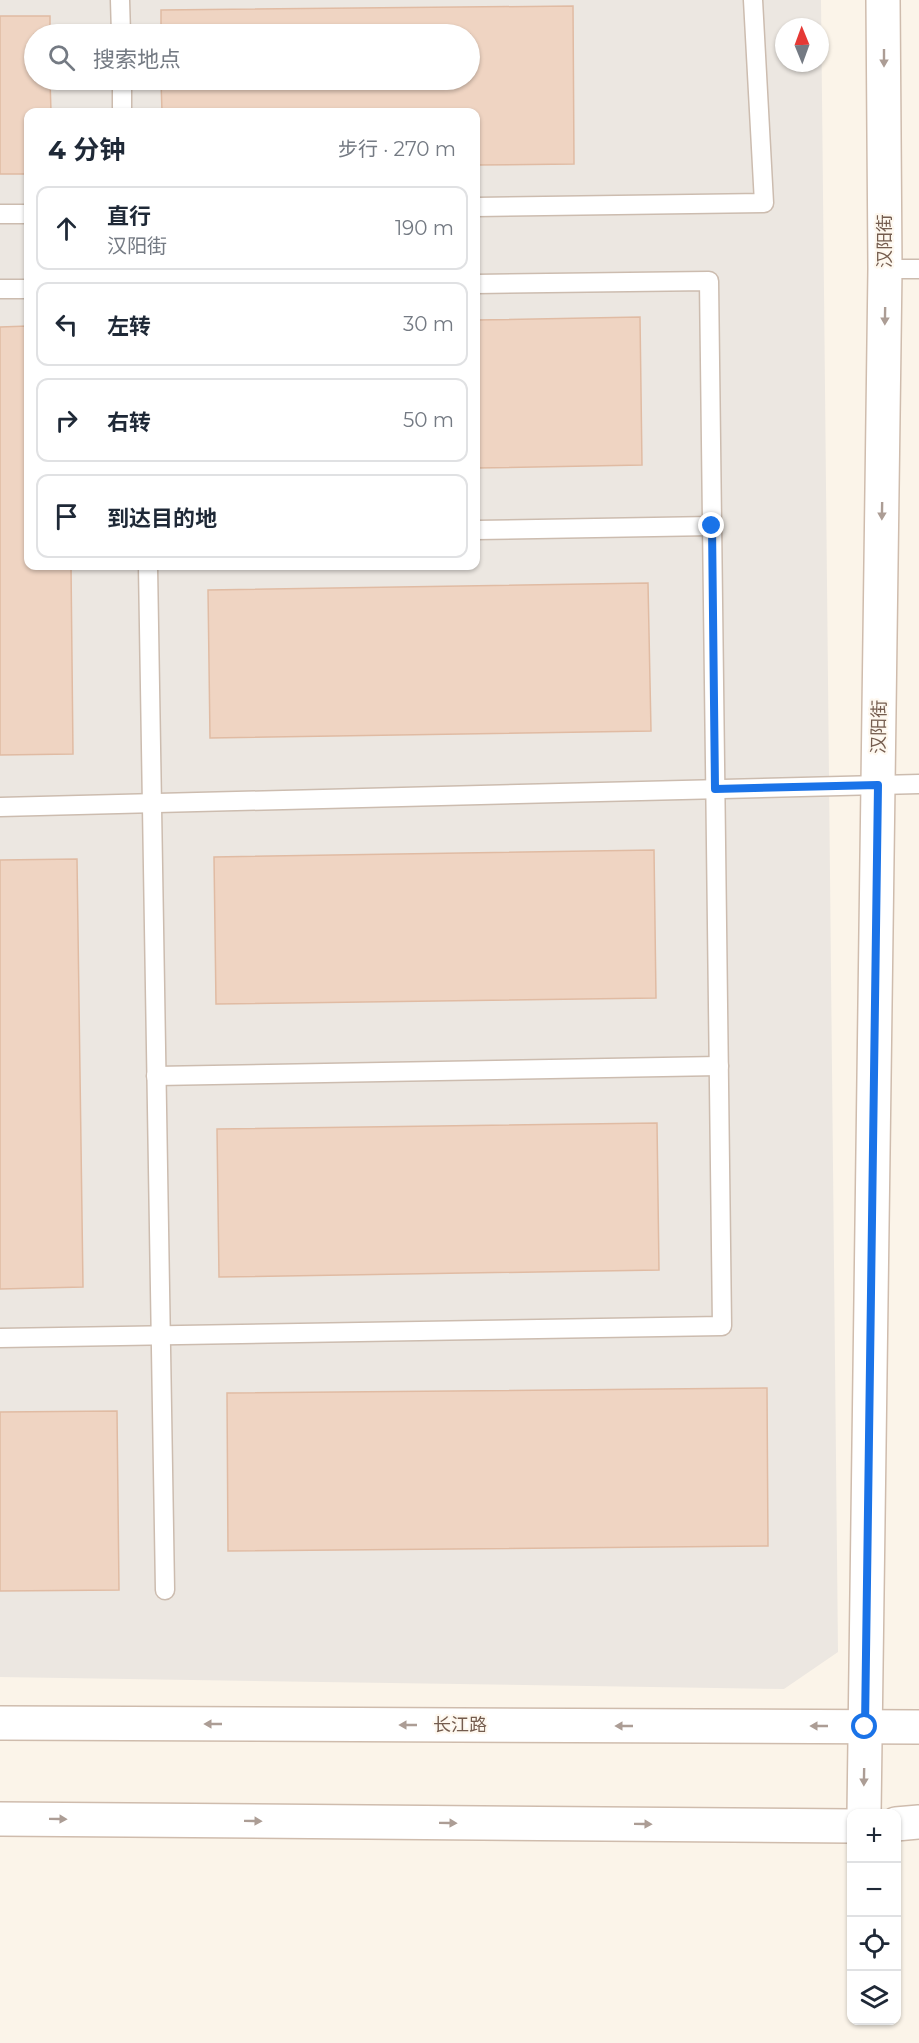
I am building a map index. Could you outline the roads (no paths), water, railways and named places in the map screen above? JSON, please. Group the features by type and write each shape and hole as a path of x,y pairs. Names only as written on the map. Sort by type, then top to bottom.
{"main road":[{"name":"汉阳街","path":"864,1809 885,269 884,0"},
{"name":"长江路","path":"0,1723 919,1727"},
{"path":"0,1819 847,1826"},
{"path":"901,1824 919,1822"}],"lane":[{"path":"120,0 121,24"},
{"path":"480,207 764,203 753,0"},
{"path":"122,90 122,108"},
{"path":"0,214 24,214"},
{"path":"885,269 919,269"},
{"path":"0,1338 722,1326 709,281 480,284"},
{"path":"0,289 24,289"},
{"path":"480,530 712,526"},
{"path":"148,570 165,1590"},
{"path":"0,807 919,784"},
{"path":"156,1076 718,1066"}]}
